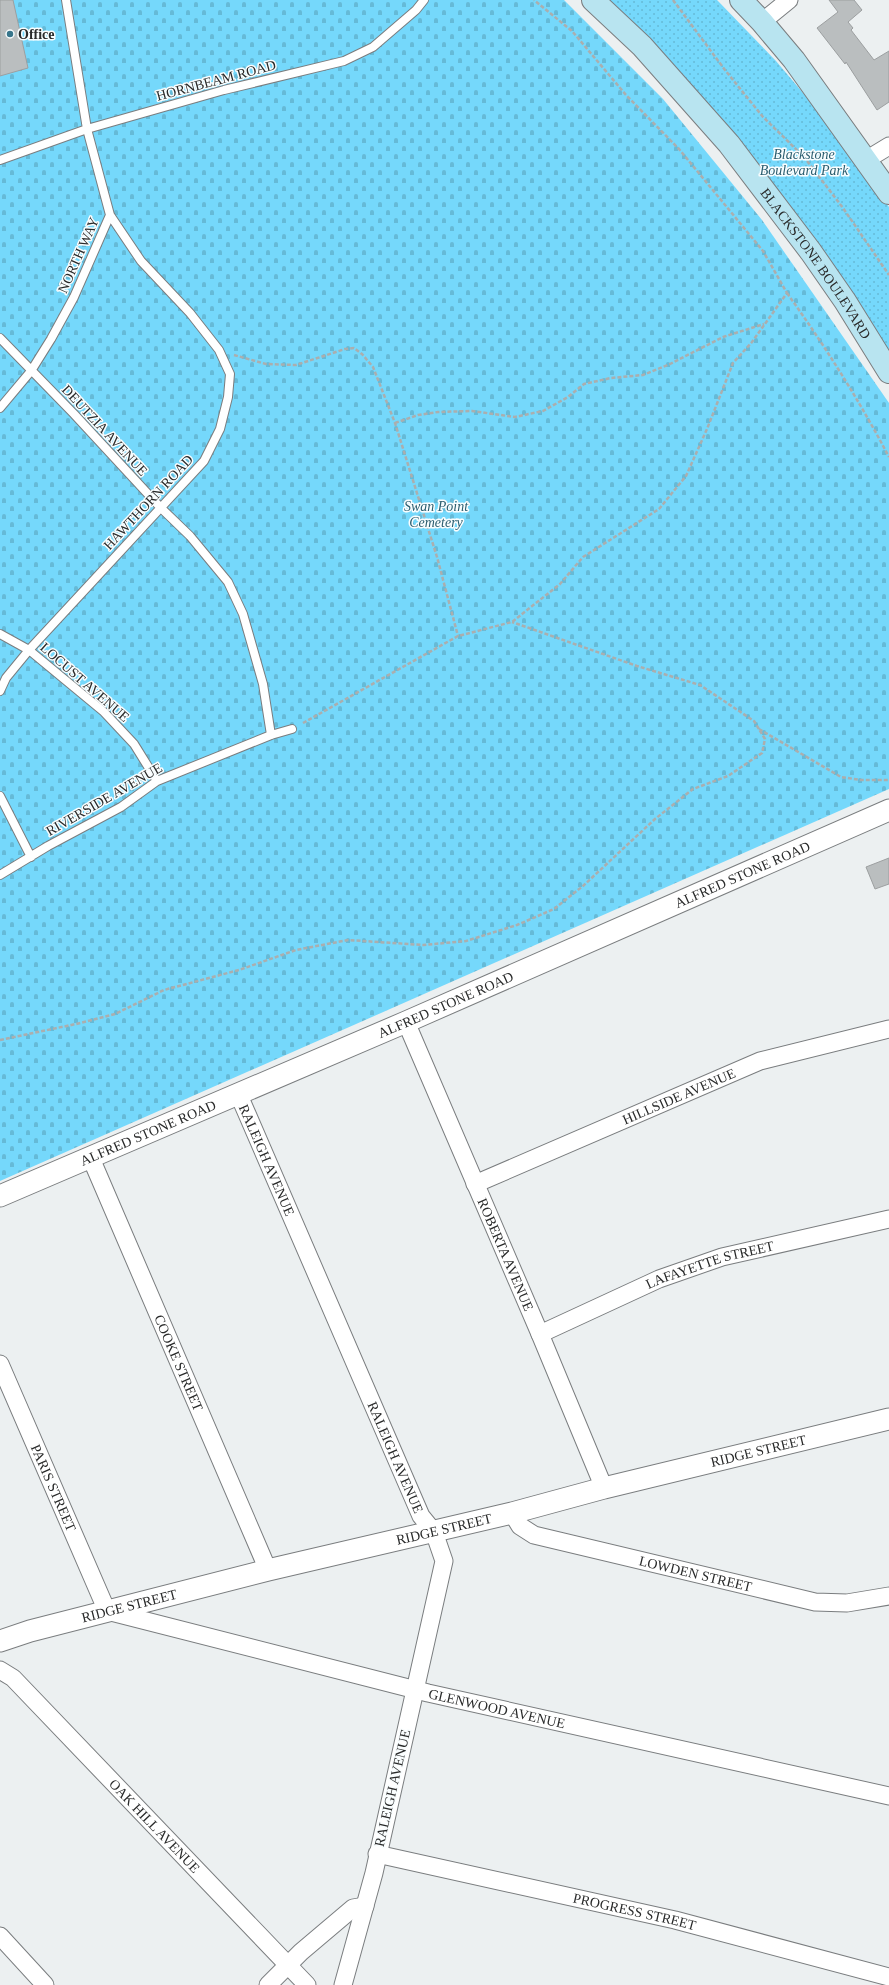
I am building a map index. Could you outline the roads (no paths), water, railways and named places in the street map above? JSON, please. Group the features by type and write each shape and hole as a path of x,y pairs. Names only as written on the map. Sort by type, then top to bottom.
{"main road":[{"name":"BLACKSTONE BOULEVARD","path":"593,0 642,46 729,144 811,252 845,301 889,372"},
{"path":"741,0 794,60 889,193"}],"street":[{"path":"762,22 789,0"},
{"path":"866,160 889,146"},
{"name":"ALFRED STONE ROAD","path":"0,1196 90,1156 406,1022 889,810"},
{"name":"ROBERTA AVENUE","path":"406,1022 540,1334 604,1488"},
{"name":"HILLSIDE AVENUE","path":"475,1184 760,1061 889,1029"},
{"name":"RALEIGH AVENUE","path":"238,1093 421,1516 434,1532 444,1561 365,1906 343,1985"},
{"name":"COOKE STREET","path":"90,1156 268,1570"},
{"name":"LAFAYETTE STREET","path":"540,1334 659,1279 722,1257 889,1219"},
{"name":"PARIS STREET","path":"0,1364 108,1611"},
{"name":"RIDGE STREET","path":"0,1641 108,1611 268,1570 434,1532 604,1488 889,1419"},
{"name":"LOWDEN STREET","path":"512,1513 520,1526 534,1535 815,1602 847,1603 889,1596"},
{"name":"GLENWOOD AVENUE","path":"108,1611 414,1690 889,1796"},
{"name":"OAK HILL AVENUE","path":"0,1670 13,1678 307,1985"},
{"name":"PROGRESS STREET","path":"377,1854 675,1920 889,1977"},
{"path":"268,1985 288,1965 353,1908 365,1906"},
{"path":"0,1936 45,1985"}],"lane":[{"name":"NORTH WAY","path":"0,408 31,371 74,297 110,215 87,129 66,0"},
{"name":"HORNBEAM ROAD","path":"0,160 87,129 224,90 344,61 373,47 411,14 424,0"},
{"name":"HAWTHORN ROAD","path":"0,691 6,678 29,650 204,461 220,429 228,397 230,374 222,357 190,313 140,261 110,215"},
{"name":"DEUTZIA AVENUE","path":"0,338 74,414 160,507 190,536 228,582 243,614 263,684 271,735"},
{"name":"LOCUST AVENUE","path":"0,634 29,650 104,712 134,744 157,781"},
{"name":"RIVERSIDE AVENUE","path":"0,875 121,807 157,781 271,735 292,729"},
{"path":"0,796 31,857"}],"place":[{"name":"Office","path":"10,34"}],"park label":[{"name":"Blackstone Boulevard Park","path":"804,162"},
{"name":"Swan Point Cemetery","path":"436,514"}]}
